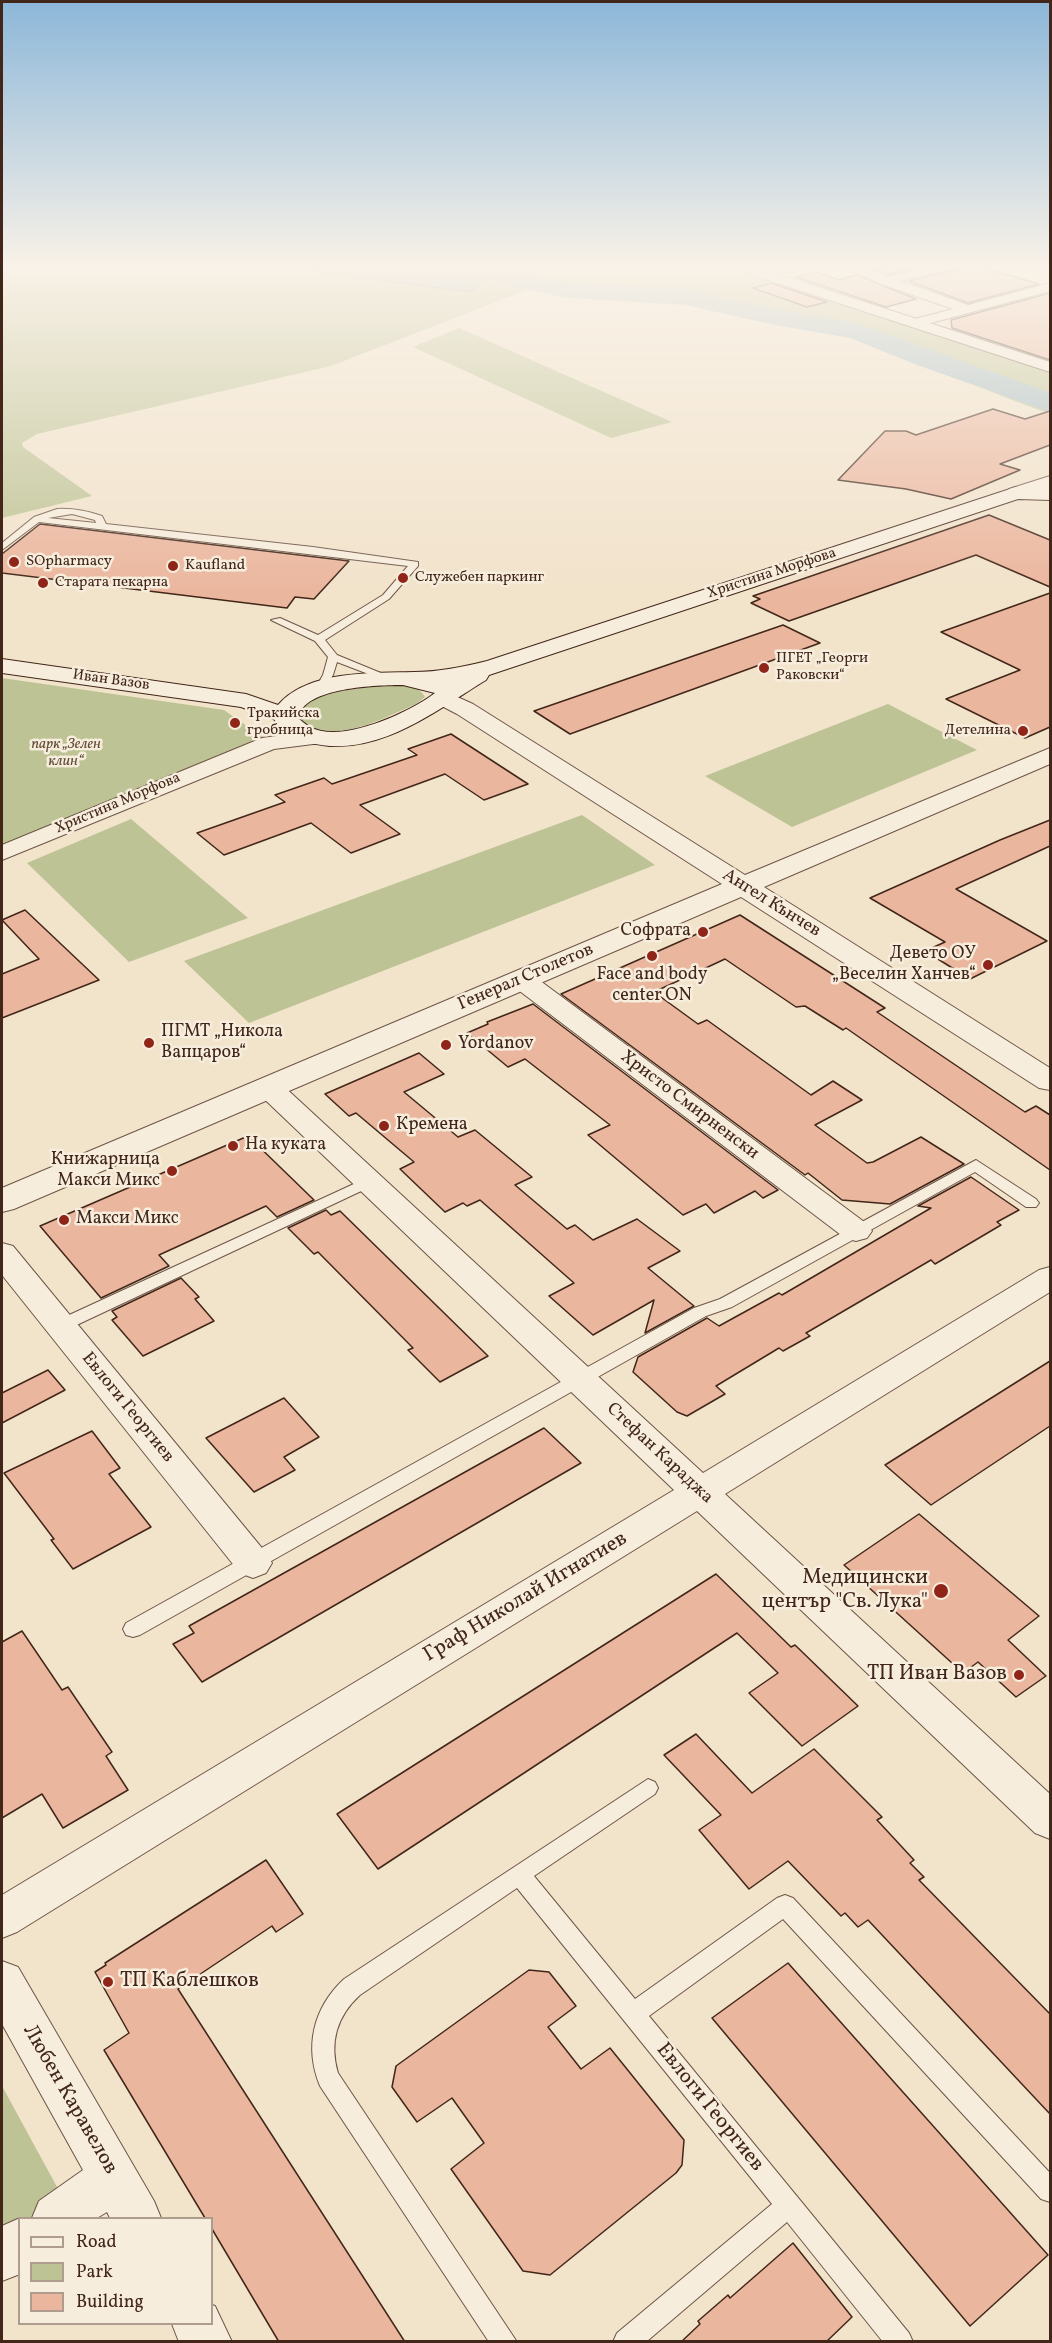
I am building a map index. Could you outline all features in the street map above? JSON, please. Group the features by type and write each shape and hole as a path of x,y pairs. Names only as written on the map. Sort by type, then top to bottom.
{"street":[{"name":"Христина Морфова","path":"414,679 466,673 493,667 1016,493 1050,492"},
{"path":"919,525 996,508 1050,492"},
{"name":"Иван Вазов","path":"2,666 246,701 285,717 294,729 313,738"},
{"name":"Христина Морфова","path":"408,718 493,667"},
{"name":"Иван Вазов","path":"221,697 273,696 388,678 414,679"},
{"name":"Ангел Кънчев","path":"414,679 433,685 444,696 1050,1081"},
{"path":"285,717 288,706 314,690"},
{"name":"Ангел Кънчев","path":"408,718 448,716 491,726"},
{"name":"Христина Морфова","path":"235,756 262,740 285,717"},
{"path":"313,738 345,738 408,718"},
{"name":"Христина Морфова","path":"2,853 270,743 313,738"},
{"name":"Генерал Столетов","path":"2,1201 1050,755"},
{"name":"Христо Смирненски","path":"522,980 856,1231"},
{"name":"Стефан Караджа","path":"269,1088 1050,1820"},
{"name":"Евлоги Георгиев","path":"2,1254 253,1563"},
{"name":"Граф Николай Игнатиев","path":"2,1918 1050,1278"},
{"name":"Любен Каравелов","path":"2,1982 136,2217"},
{"path":"57,2217 114,2178"},
{"path":"2,2256 18,2245"},
{"path":"198,2325 207,2342"}],"lane":[{"path":"2,547 37,519 314,550 415,564 386,597 319,639"},
{"path":"276,620 319,639 333,657 388,678"},
{"path":"314,690 328,675 333,657"},
{"path":"133,1629 700,1312 726,1303 976,1165 1031,1203"},
{"path":"60,1326 369,1182"},
{"path":"504,2342 328,2078 322,2050 331,2007 339,1997 648,1788"},
{"name":"Евлоги Георгиев","path":"519,1874 900,2342"},
{"path":"633,2014 784,1905 1050,2190"},
{"path":"626,2342 789,2205"}],"green space":[{"path":"2,374 295,374 37,434 22,443 23,447 92,496 2,518"},
{"path":"472,374 564,374 672,422 611,438"},
{"path":"949,374 1050,374 1050,414"},
{"name":"парк „Зелен клин“","path":"2,678 224,710 264,738 2,852"},
{"path":"400,683 414,687 425,697 416,704 373,723 342,731 327,731 313,727 299,719 300,706 317,697 347,690"},
{"path":"888,704 977,750 792,827 705,776"},
{"path":"582,815 655,865 249,1023 184,961"},
{"path":"131,819 248,918 129,962 27,863"},
{"path":"2,2086 63,2198 34,2217 18,2217 18,2228 2,2240"}],"building":[{"path":"993,409 1025,419 1050,411 1050,445 1000,464 1020,470 951,499 906,489 838,480 885,431 906,431 916,435"},
{"path":"989,515 1050,540 1050,587 976,555 789,621 751,603 760,599 753,596"},
{"name":"Kaufland","path":"40,524 349,561 314,599 295,597 287,608 2,573 2,554"},
{"path":"1050,593 1050,727 1025,738 946,699 1020,670 941,632"},
{"path":"783,625 820,643 570,734 534,711"},
{"path":"451,734 528,784 484,800 445,774 360,805 400,834 351,853 311,823 224,855 197,833 285,802 275,795 324,778 332,784 417,755 408,749"},
{"path":"1050,820 1050,846 956,889 1047,941 970,979 925,951 945,942 870,898 1000,840"},
{"path":"25,910 99,980 2,1018 2,974 39,959 2,920"},
{"path":"740,915 885,1008 877,1012 1025,1112 1036,1106 1050,1115 1050,1170 846,1028 843,1030 805,1006 796,1007 725,959 654,992 698,1024 707,1020 811,1095 833,1081 862,1100 815,1125 867,1163 921,1137 964,1164 890,1204 842,1200 561,994"},
{"path":"533,1004 778,1190 763,1198 755,1191 714,1213 706,1204 683,1215 588,1135 610,1125 525,1059 508,1067 467,1033 488,1024 487,1022"},
{"path":"419,1053 444,1074 404,1092 458,1137 475,1130 532,1177 515,1185 567,1229 575,1225 593,1240 637,1219 680,1251 648,1268 694,1306 645,1333 654,1300 593,1335 549,1296 574,1283 480,1200 467,1206 463,1203 445,1212 400,1169 414,1162 356,1113 349,1116 325,1094"},
{"path":"248,1136 314,1200 277,1217 266,1206 159,1255 169,1266 101,1298 40,1226"},
{"path":"971,1177 1019,1210 997,1222 1001,1225 935,1264 931,1260 806,1333 810,1336 783,1351 779,1348 716,1386 725,1394 687,1416 677,1412 633,1372 638,1357 707,1318 719,1326 779,1293 782,1295 931,1208 918,1206"},
{"path":"326,1210 331,1215 340,1211 488,1356 440,1382 408,1350 413,1348 318,1252 314,1254 288,1228"},
{"path":"181,1278 199,1297 195,1299 214,1321 143,1356 112,1320 117,1317 112,1311"},
{"path":"1050,1361 1050,1426 931,1505 885,1465"},
{"path":"48,1370 65,1390 2,1423 2,1393"},
{"path":"284,1398 319,1437 284,1457 295,1470 254,1492 206,1438"},
{"path":"544,1428 581,1463 202,1682 173,1644 194,1633 189,1626"},
{"path":"92,1431 120,1468 109,1474 151,1527 73,1569 51,1540 54,1539 4,1473"},
{"name":"Медицински център \"Св. Лука\"","path":"919,1514 1039,1616 1008,1640 1046,1676 1016,1697 978,1662 963,1673 844,1565"},
{"path":"716,1574 791,1647 795,1645 858,1706 802,1746 749,1693 778,1673 737,1633 378,1869 337,1814"},
{"path":"22,1631 62,1690 68,1687 112,1752 106,1756 128,1790 63,1828 42,1794 2,1818 2,1642"},
{"path":"696,1734 752,1793 814,1749 882,1817 877,1820 914,1860 910,1863 924,1877 919,1880 1050,2014 1050,2114 868,1920 858,1927 845,1913 841,1916 788,1861 749,1889 699,1830 721,1815 664,1755"},
{"path":"266,1860 303,1914 276,1932 272,1926 178,1989 405,2342 279,2342 213,2231 213,2217 204,2217 104,2050 129,2033 95,1972 106,1965 105,1963"},
{"path":"788,1963 1048,2255 970,2326 712,2018"},
{"path":"529,1970 549,1972 576,2006 548,2027 581,2069 610,2048 684,2140 682,2165 676,2173 550,2275 523,2271 451,2169 484,2143 452,2098 417,2122 392,2087 396,2066"},
{"path":"793,2243 852,2317 826,2342 681,2342 700,2324 698,2321 728,2295 730,2298"}],"waterway":[{"path":"970,374 1050,403"}],"place":[{"name":"SOpharmacy","path":"14,562"},
{"name":"Kaufland","path":"173,566"},
{"name":"Служебен паркинг","path":"403,578"},
{"name":"Старата пекарна","path":"43,583"},
{"name":"ПГЕТ „Георги Раковски“","path":"764,668"},
{"name":"Тракийска гробница","path":"235,723"},
{"name":"Детелина","path":"1023,731"},
{"name":"Софрата","path":"703,932"},
{"name":"Face and body center ON","path":"652,956"},
{"name":"Девето ОУ „Веселин Ханчев“","path":"988,965"},
{"name":"ПГМТ „Никола Вапцаров“","path":"149,1043"},
{"name":"Yordanov","path":"446,1045"},
{"name":"Кремена","path":"384,1126"},
{"name":"На куката","path":"233,1146"},
{"name":"Книжарница Макси Микс","path":"172,1171"},
{"name":"Макси Микс","path":"64,1220"},
{"name":"Медицински център \"Св. Лука\"","path":"941,1591"},
{"name":"ТП Иван Вазов","path":"1019,1675"},
{"name":"ТП Каблешков","path":"108,1982"}]}
